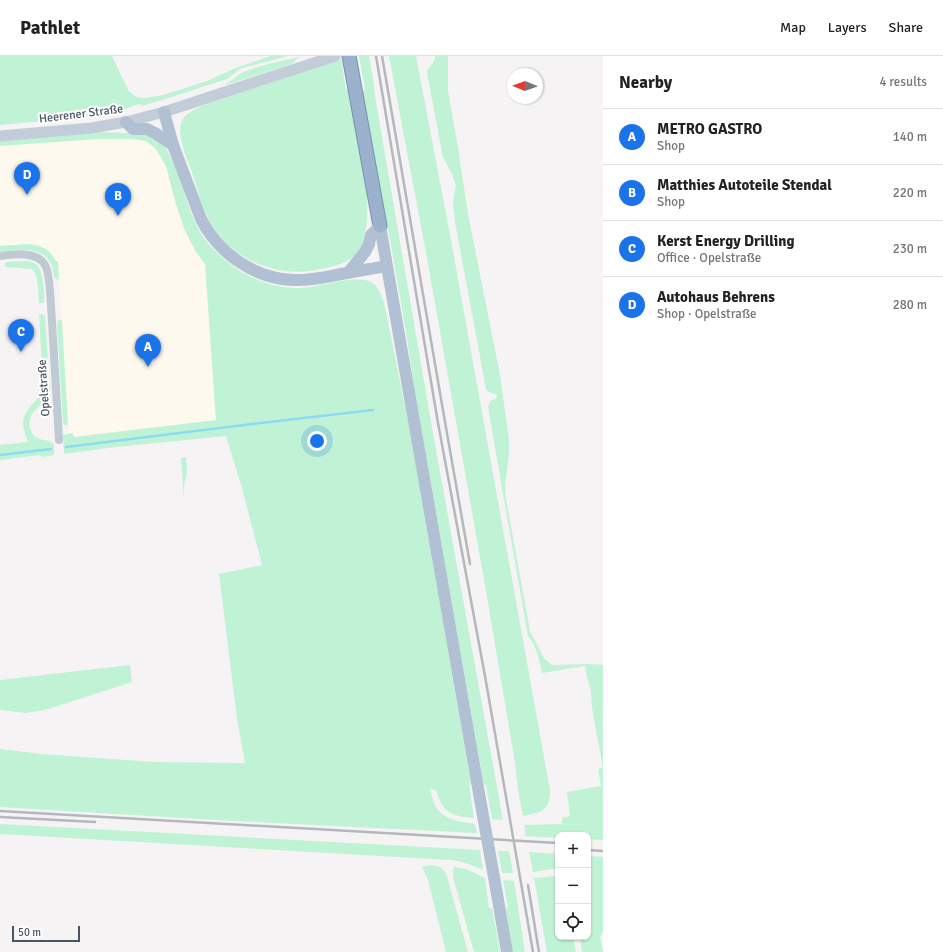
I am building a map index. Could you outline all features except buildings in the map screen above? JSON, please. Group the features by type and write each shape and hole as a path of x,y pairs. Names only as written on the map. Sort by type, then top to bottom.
{"highway":[{"path":"349,56 380,226"}],"main road":[{"name":"Heerener Straße","path":"0,136 91,128 126,122 164,112 335,56"},
{"path":"164,112 196,209 216,241 232,257 244,266 267,276 283,279 303,280 386,266"},
{"path":"126,122 133,129 147,129 174,145"},
{"path":"380,226 507,952"},
{"path":"348,273 365,252 371,235 380,226"}],"street":[{"name":"Opelstraße","path":"0,256 28,255 37,257 46,266 49,277 52,314 59,440"}],"shaded area":[{"path":"97,139 131,139 146,141 156,149 166,166 185,231 196,252 205,264 216,420 73,437 73,433 69,434 58,262 49,251 30,244 0,246 0,146"}],"green space":[{"path":"0,56 112,56 128,90 136,97 145,98 163,95 207,81 238,67 271,56 288,56 240,69 227,79 142,106 139,104 125,109 88,117 0,125"},
{"path":"359,56 369,56 431,422 503,820 492,819 486,785 484,785 415,392 391,245 375,168 362,93 365,89"},
{"path":"389,56 416,56 451,240 550,790 548,803 543,810 523,816 486,591 427,258"},
{"path":"435,56 448,56 448,91 468,214 500,375 509,440 509,455 505,485 506,499 530,631 544,658 552,665 603,665 603,768 592,708 591,691 585,666 542,673 536,649 528,636 488,407 490,401 497,398 496,394 490,393 486,389 455,222 453,202 456,185 443,157 427,73 427,70 434,62"},
{"path":"299,57 292,64 225,85 241,73 272,63"},
{"path":"341,58 367,192 366,225 361,248 354,257 338,265 309,271 275,269 258,264 243,256 230,246 218,233 208,218 183,148 180,134 182,120 192,111 201,106"},
{"path":"99,132 142,132 162,143 174,163 191,213 200,232 207,242 220,255 241,272 273,285 282,287 299,288 346,280 364,280 371,282 379,291 384,302 410,431 471,785 469,785 474,818 459,816 449,812 442,804 436,790 430,789 435,805 439,811 453,820 475,824 477,833 216,820 0,807 0,749 42,754 154,762 245,763 237,719 219,574 262,565 242,488 226,436 116,447 64,454 63,435 73,433 74,437 216,420 205,264 196,252 185,231 166,166 156,149 146,141 131,139 97,139 0,146 0,140"},
{"path":"30,244 45,249 56,261 58,261 59,280 56,279 53,274 51,264 47,258 36,251 14,250 0,252 0,246"},
{"path":"29,261 38,266 43,279 44,302 39,303 37,280 32,269 5,267 5,263"},
{"path":"39,314 45,316 48,362 42,365"},
{"path":"58,320 62,320 68,425 63,424"},
{"path":"43,375 49,375 50,392 44,402 31,416 30,427 34,436 54,444 54,455 42,457 40,455 0,460 0,445 28,442 23,426 23,420 28,410 42,393"},
{"path":"186,457 187,474 184,485 184,498 181,458"},
{"path":"130,665 132,682 45,710 26,713 0,710 0,680"},
{"path":"603,768 603,840 591,839 591,832 555,832 555,838 526,836 524,825 562,824 562,818 570,816 567,792 601,786 598,769"},
{"path":"0,824 480,850 483,870 459,861 450,860 0,834"},
{"path":"498,851 509,851 513,873 502,873"},
{"path":"529,852 555,854 555,869 533,872"},
{"path":"591,856 603,857 603,932 600,937 603,952 582,952 580,940 591,940"},
{"path":"431,865 440,867 446,873 468,952 446,952 428,880 422,867"},
{"path":"454,867 466,869 485,878 489,908 492,908 500,952 474,952 453,877"},
{"path":"555,876 555,940 574,940 576,952 547,952 534,878"},
{"path":"503,880 514,881 525,952 513,952 506,908 508,907"}],"waterway":[{"path":"66,447 373,410"},
{"path":"0,455 51,449"}],"railway":[{"path":"376,56 438,423 485,676 533,952"},
{"path":"382,56 470,564"},
{"path":"0,811 555,843"},
{"path":"0,817 95,822"},
{"path":"591,850 603,851"},
{"path":"528,885 539,952"}],"place":[{"name":"Autohaus Behrens","path":"27,195"},
{"name":"Matthies Autoteile Stendal","path":"118,216"},
{"name":"Kerst Energy Drilling","path":"21,352"},
{"name":"METRO GASTRO","path":"148,367"}]}
